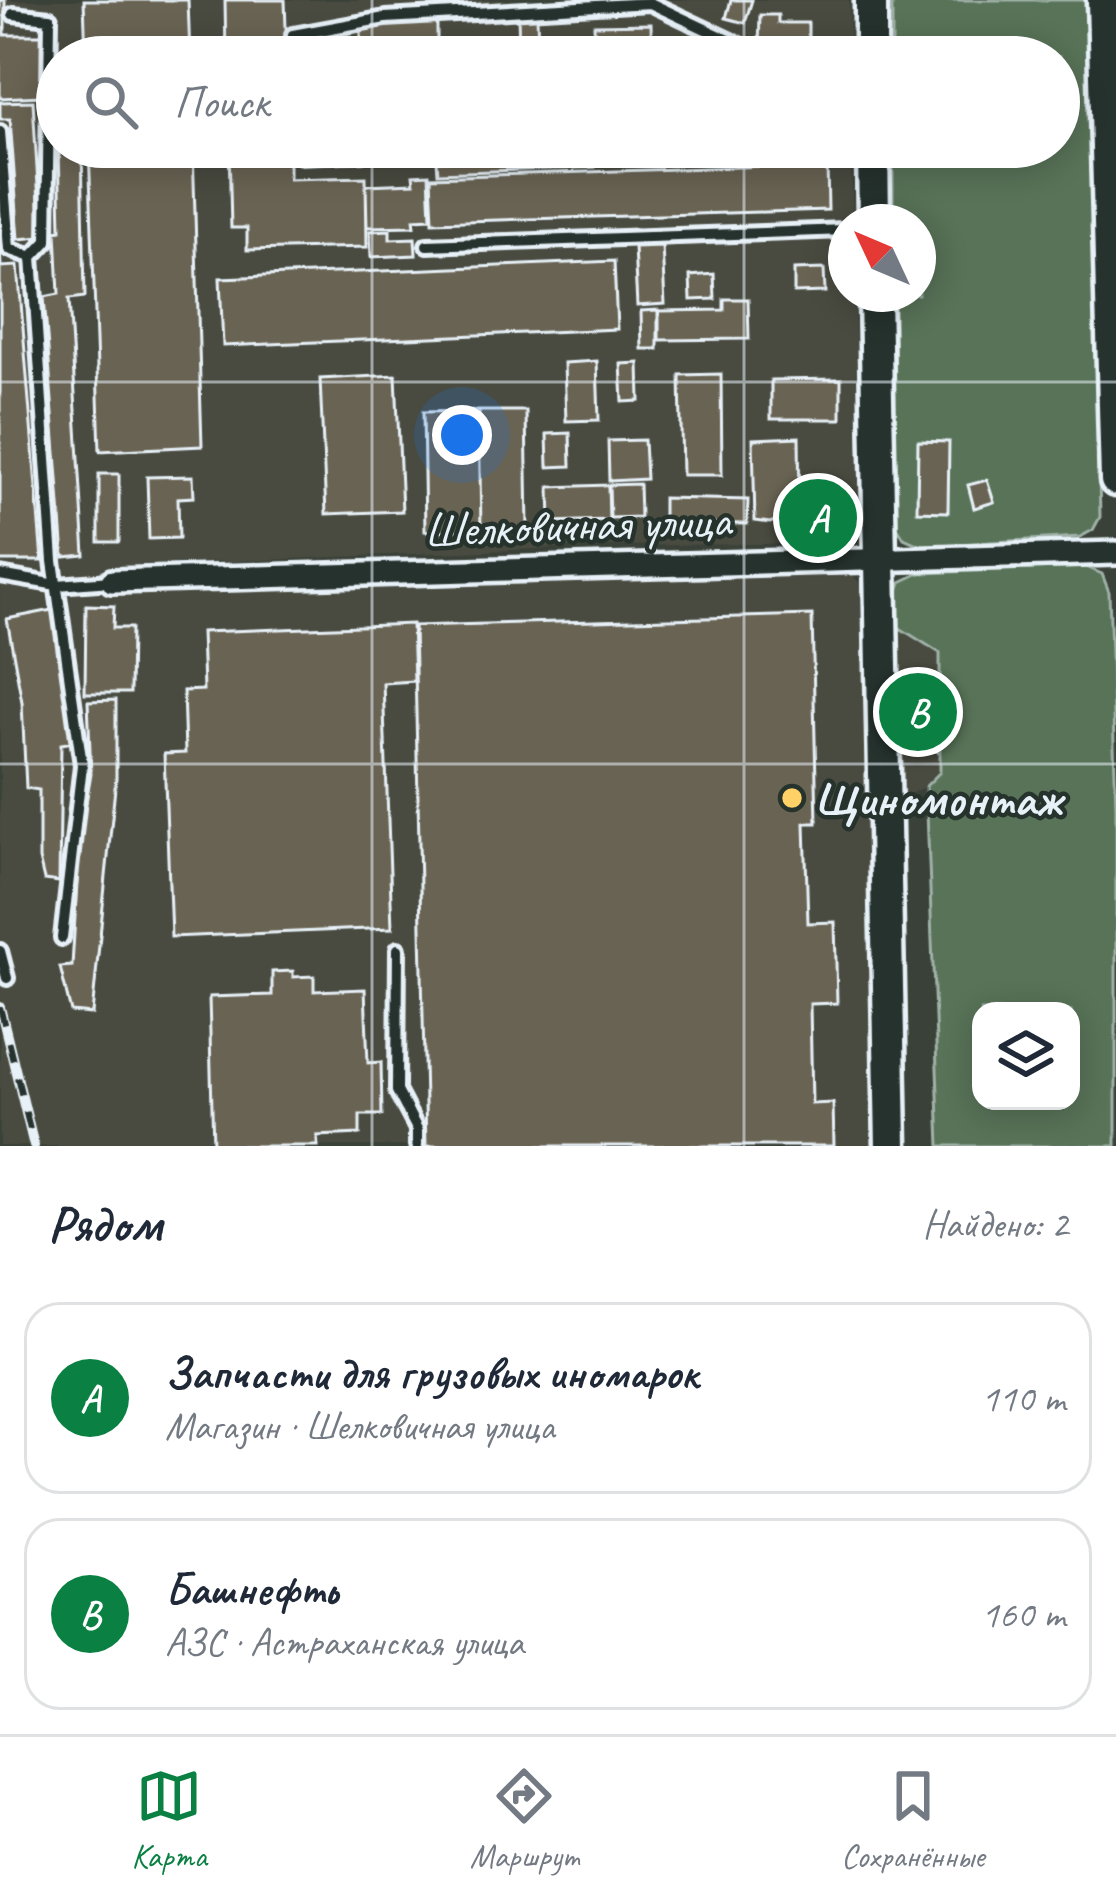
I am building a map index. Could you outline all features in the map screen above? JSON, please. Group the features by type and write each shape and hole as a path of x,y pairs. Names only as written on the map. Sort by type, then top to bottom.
{"main road":[{"path":"871,0 871,36"},
{"path":"1103,0 1116,480"},
{"path":"873,168 874,204"},
{"path":"875,312 891,1146"}],"street":[{"name":"Шелковичная улица","path":"112,581 1116,553"}],"lane":[{"path":"293,36 385,18 650,3 720,36"},
{"path":"13,14 50,18 50,36"},
{"path":"0,132 9,249 32,256"},
{"path":"48,168 47,241 32,256 57,585 82,765 62,938"},
{"path":"427,245 828,231"},
{"path":"0,575 57,585 112,581"},
{"path":"398,950 397,1091 417,1129 417,1146"},
{"path":"0,951 8,978"}],"shaded area":[{"path":"0,0 849,0 850,36 36,36 36,168 852,168 853,204 828,204 828,312 854,312 860,527 853,538 839,543 611,546 116,566 116,594 842,569 852,574 860,584 877,1146 0,1146"},
{"path":"895,625 940,652 940,772 926,786 897,800"}],"green space":[{"path":"892,0 1087,0 1100,517 1093,530 1080,537 922,546 904,538 896,525 894,312 936,312 936,204 893,204 893,168 1080,168 1080,36 892,36"},
{"path":"1086,567 1102,574 1109,592 1116,806 1116,1146 940,1146 926,786 940,772 940,653 895,625 901,582 920,573"}],"building":[{"path":"0,0 5,0 5,35 44,36 36,36 36,96 0,98"},
{"path":"84,0 188,0 189,36 85,36"},
{"path":"225,0 285,0 286,36 226,36"},
{"path":"731,0 752,0 745,23 726,18"},
{"path":"518,15 537,15 538,36 519,36"},
{"path":"760,15 778,15 778,23 808,23 808,36 759,36"},
{"path":"437,22 437,36 361,36 361,30 387,23"},
{"path":"651,24 651,36 594,36 594,25"},
{"path":"33,101 41,237 19,239 10,119 0,119 0,102"},
{"path":"60,168 82,168 85,297 69,299 85,555 64,557 44,297 59,294 56,231 61,230"},
{"path":"90,168 194,168 202,446 100,451"},
{"path":"230,168 289,168 289,179 366,177 367,247 247,250 247,228 231,228"},
{"path":"438,168 517,170 438,173"},
{"path":"827,168 828,210 433,222 431,177"},
{"path":"429,174 431,218 414,219 415,226 367,227 366,185 414,183 413,175"},
{"path":"390,230 390,239 415,238 416,255 371,257 370,231"},
{"path":"0,244 1,267 18,266 42,561 0,561"},
{"path":"662,246 665,304 637,306 634,247"},
{"path":"614,261 617,329 223,346 220,278"},
{"path":"824,269 825,292 794,293 794,270"},
{"path":"714,274 715,299 691,300 690,276"},
{"path":"724,299 748,299 749,339 659,340 659,311 724,310"},
{"path":"658,310 658,349 642,349 641,311"},
{"path":"597,361 599,420 566,421 564,363"},
{"path":"639,363 640,401 623,402 621,364"},
{"path":"721,374 722,475 682,475 680,375"},
{"path":"396,375 402,511 326,514 320,379"},
{"path":"841,379 841,419 771,419 771,380"},
{"path":"479,411 526,411 528,529 481,530"},
{"path":"479,411 481,530 425,531 423,412"},
{"path":"570,433 571,466 548,467 547,434"},
{"path":"799,437 800,511 770,523 755,521 753,439"},
{"path":"644,440 646,479 609,481 608,441"},
{"path":"918,441 949,442 948,512 917,511"},
{"path":"99,474 119,474 119,542 99,542"},
{"path":"193,476 194,497 178,498 179,538 149,539 147,477"},
{"path":"806,479 831,479 831,518 806,518"},
{"path":"987,480 994,502 974,508 968,485"},
{"path":"639,484 640,517 610,518 609,485"},
{"path":"608,485 609,520 551,522 550,487"},
{"path":"663,498 748,500 747,524 663,523"},
{"path":"86,605 114,606 113,628 131,628 130,693 85,693"},
{"path":"52,610 74,742 61,744 59,882 44,880 39,859 39,790 26,788 22,702 7,619"},
{"path":"812,615 817,823 805,823 808,923 835,922 837,1003 810,1004 812,1104 833,1103 834,1146 426,1146 414,626"},
{"path":"412,624 414,681 383,683 392,928 171,937 164,754 185,753 183,691 203,690 201,632"},
{"path":"915,674 926,683 937,684 937,751 923,738 933,729 928,725 916,736 904,724 903,685"},
{"path":"116,700 116,778 92,1014 71,1012 60,967 72,966 80,834 91,774 88,701"},
{"path":"293,971 293,977 314,976 314,991 365,989 368,1063 381,1062 382,1115 360,1115 360,1134 317,1136 318,1146 213,1146 209,997 272,995 272,972"}],"railway":[{"path":"0,1007 34,1146"}],"place":[{"name":"Запчасти для грузовых иномарок","path":"818,518"},
{"name":"Башнефть","path":"918,712"},
{"name":"Щиномонтаж","path":"792,798"}]}
